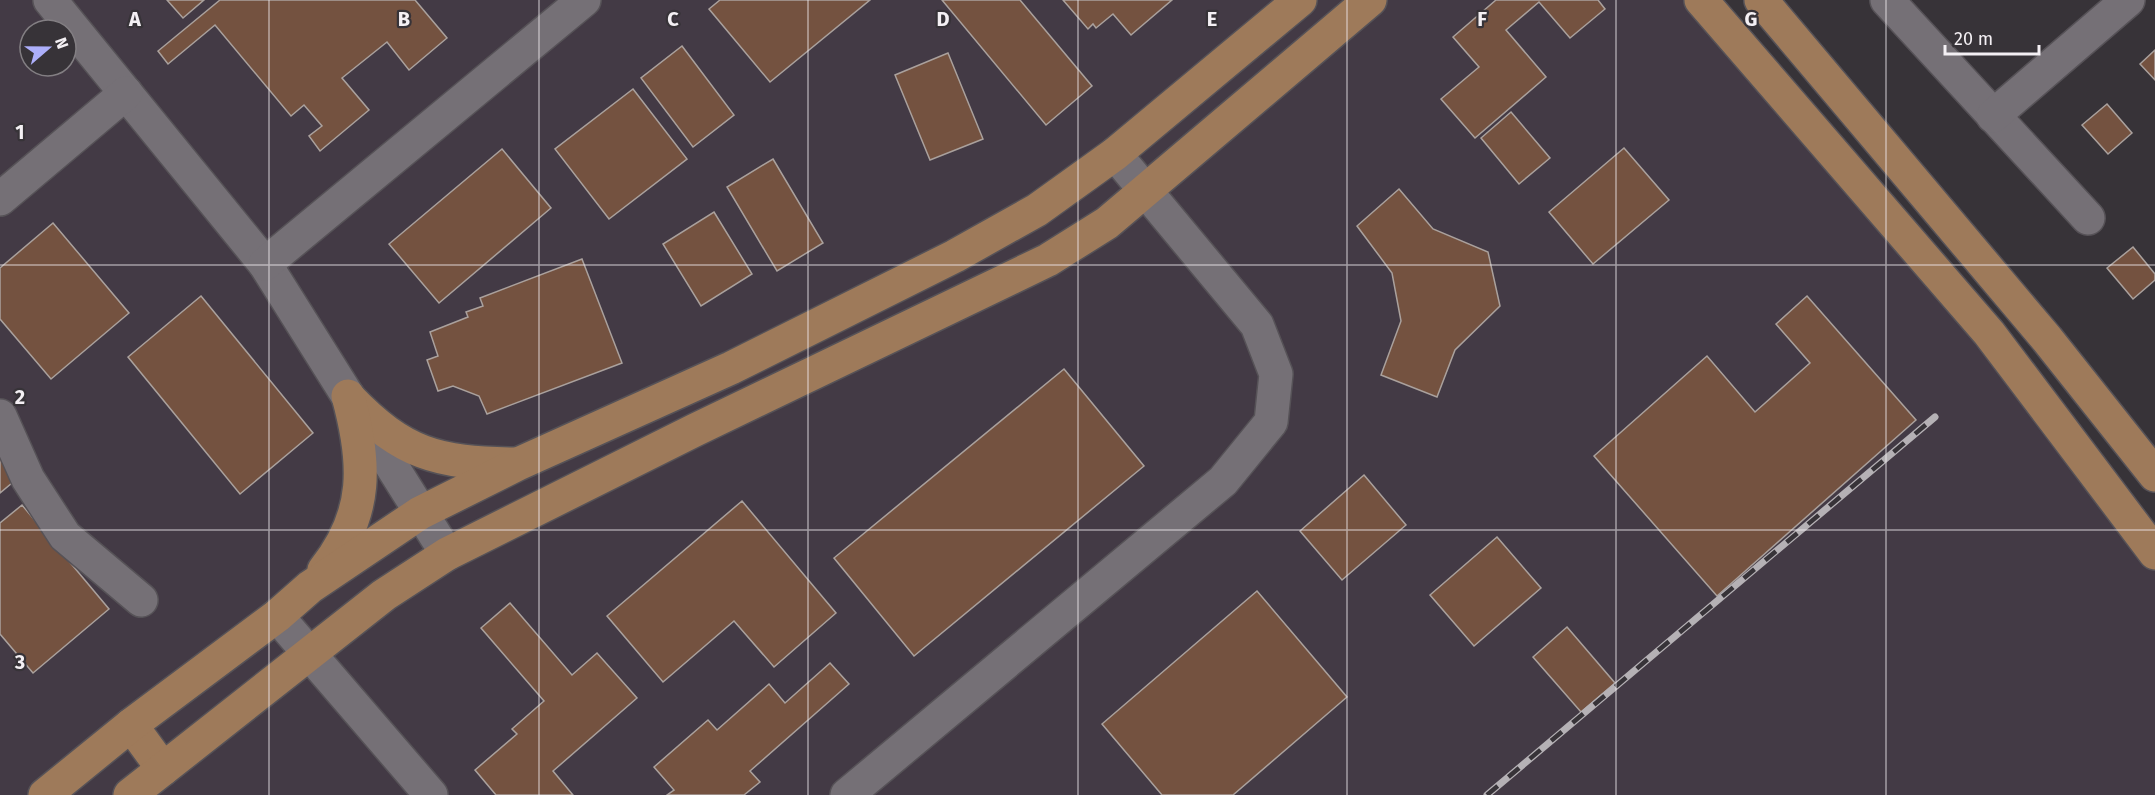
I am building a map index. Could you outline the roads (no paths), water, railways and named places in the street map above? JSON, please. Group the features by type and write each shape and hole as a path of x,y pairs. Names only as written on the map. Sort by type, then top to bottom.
{"main road":[{"path":"45,795 131,725 277,616 310,587 420,513 518,464 731,368 955,256 1036,210 1114,154 1300,0"},
{"path":"130,795 309,652 384,595 447,554 1048,260 1107,223 1370,0"},
{"path":"1701,0 1989,333 2155,553"},
{"path":"1761,0 2048,339 2155,475"},
{"path":"1186,95 1215,131"},
{"path":"955,256 974,297"},
{"path":"731,368 748,405"},
{"path":"348,396 391,437 419,451 451,460 518,464"},
{"path":"310,587 333,559 351,526 361,489 362,454 348,396"},
{"path":"131,725 163,769"}],"street":[{"path":"50,0 265,264 447,554"},
{"path":"265,264 584,0"},
{"path":"1887,0 2088,218"},
{"path":"1993,116 2127,0"},
{"path":"0,199 126,93"},
{"path":"847,795 940,720 1223,481 1271,422 1276,374 1257,325 1114,154"},
{"path":"0,416 28,479 65,536 141,600"},
{"path":"277,616 430,795"}],"railway":[{"path":"1487,795 1935,417"}]}
